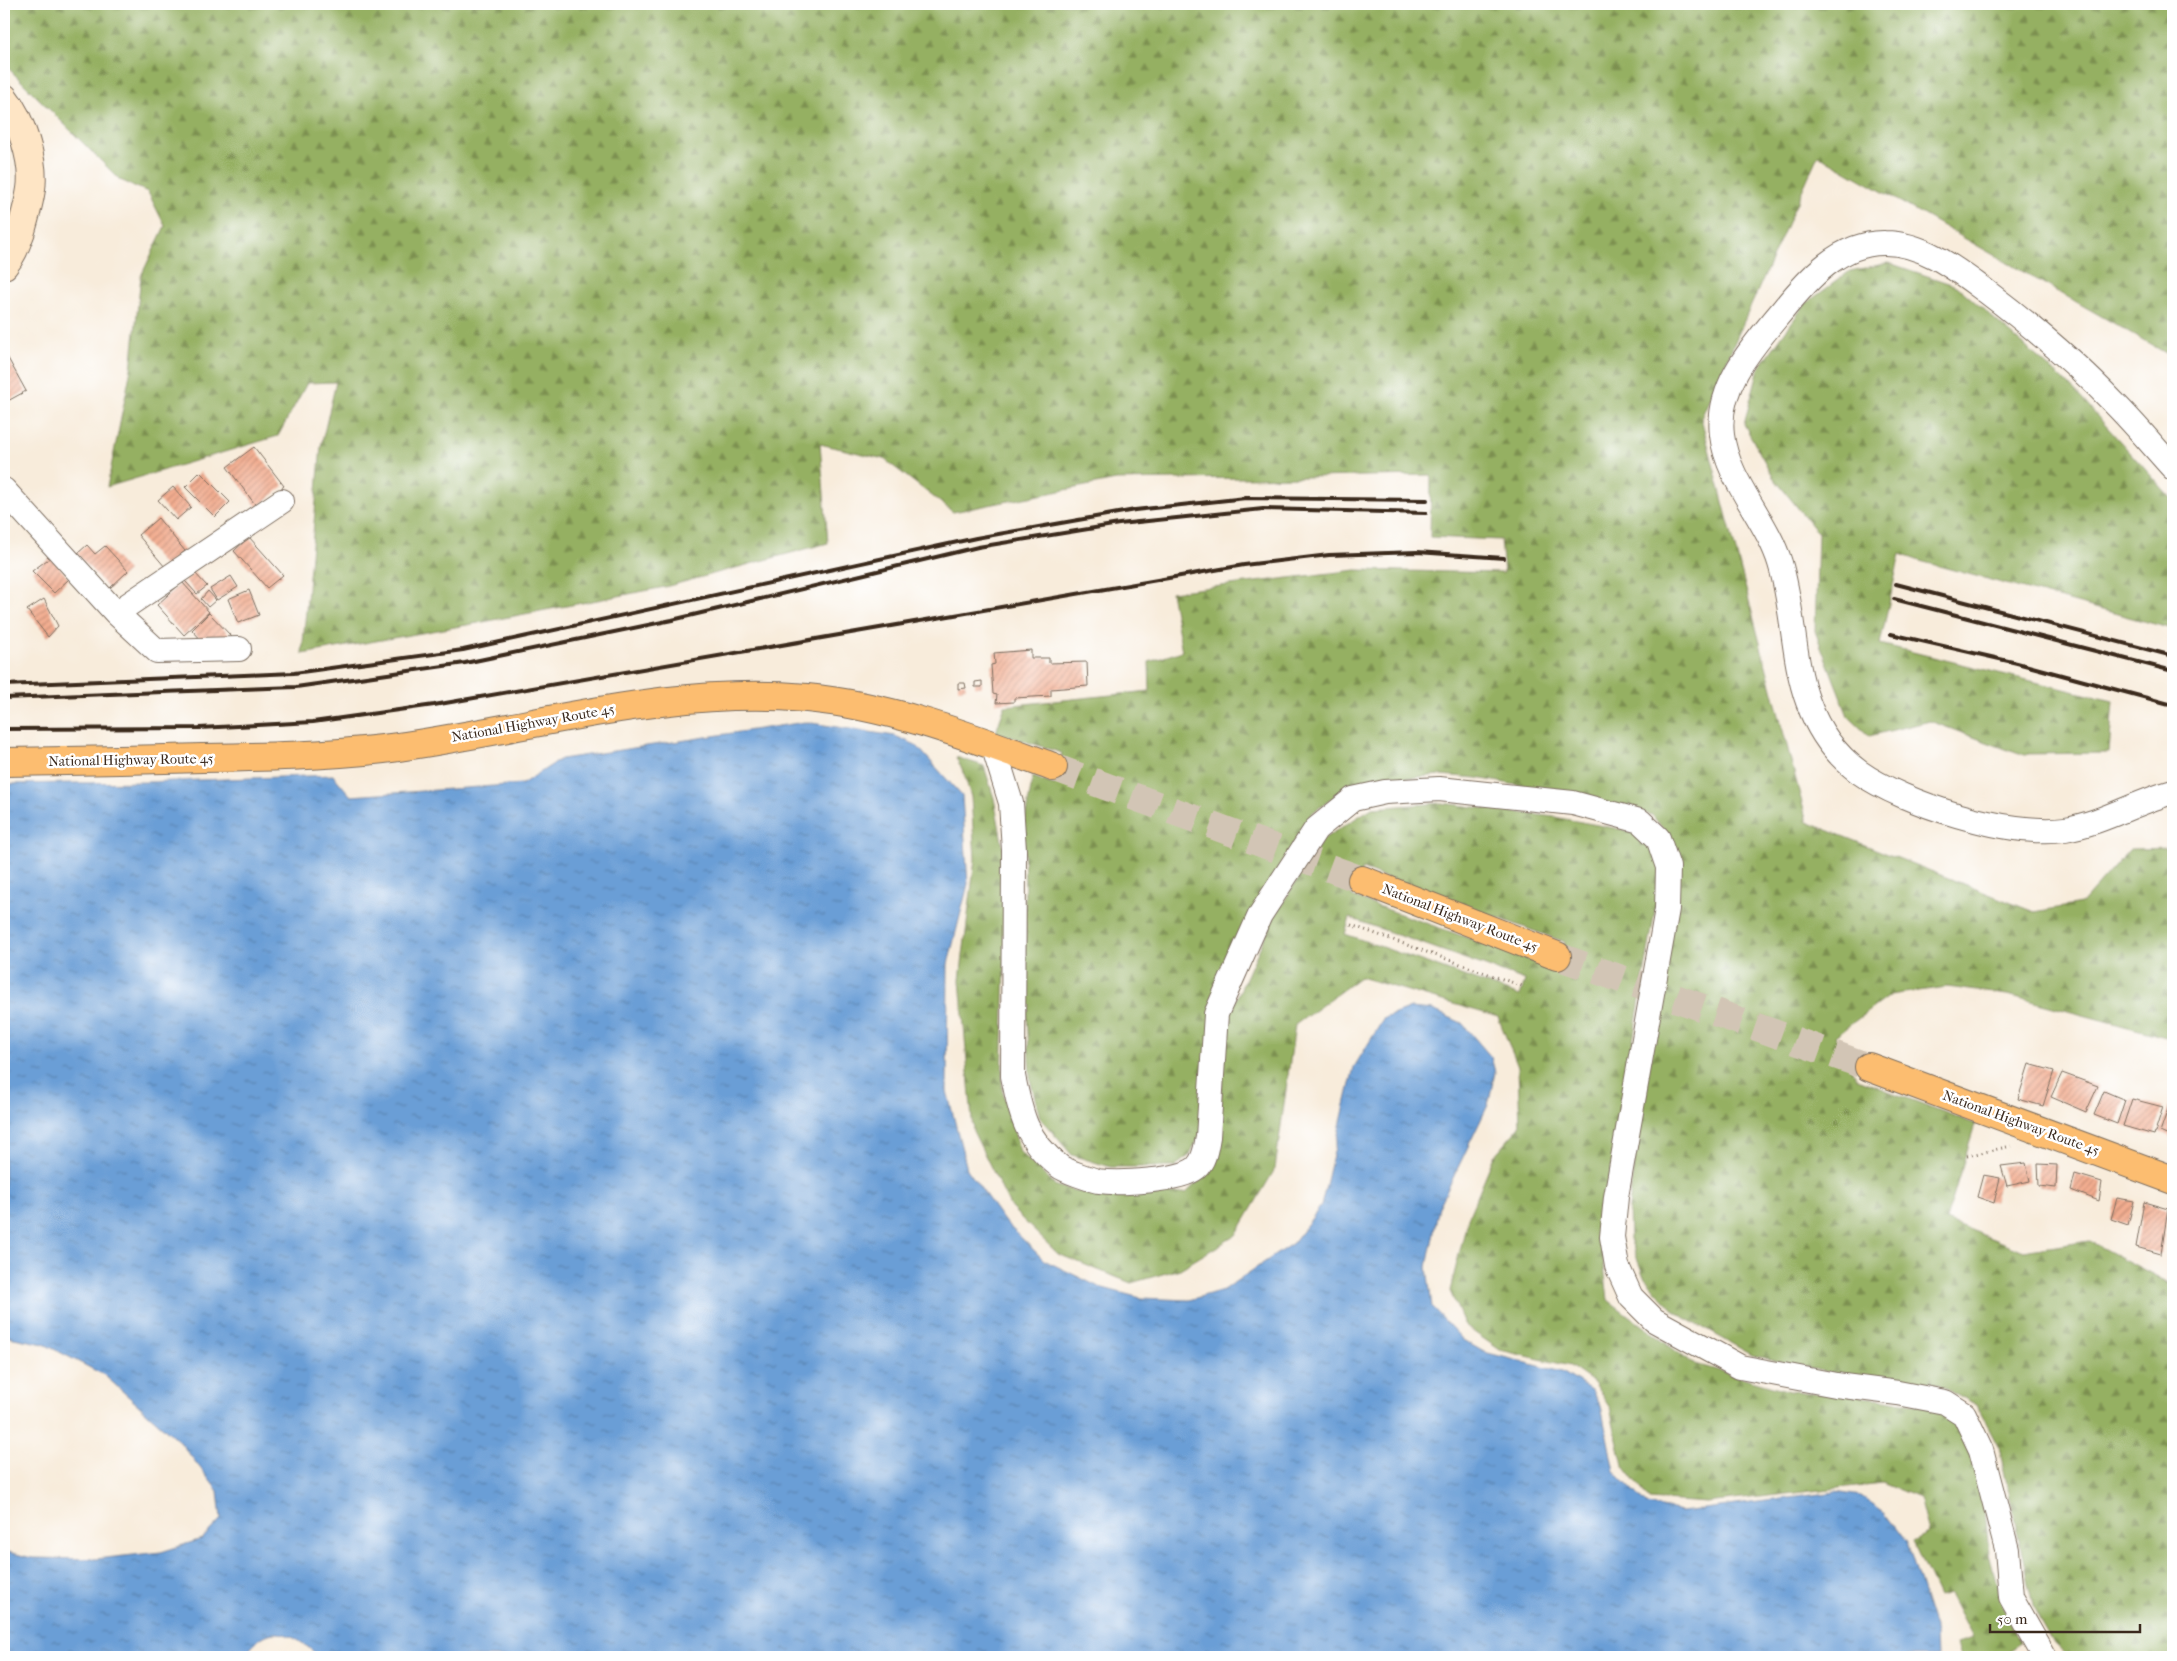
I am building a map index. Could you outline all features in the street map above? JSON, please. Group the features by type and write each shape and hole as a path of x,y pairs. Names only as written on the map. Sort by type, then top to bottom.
{"highway":[{"name":"National Highway Route 45","path":"4,762 296,756 345,752 383,748 656,703 710,696 757,695 807,698 851,704 964,734 1053,767"},
{"name":"National Highway Route 45","path":"1362,880 1557,956"},
{"name":"National Highway Route 45","path":"1869,1067 2173,1180"}],"street":[{"path":"4,98 14,110 23,133 32,187 26,214 12,254 4,265"},
{"path":"2173,468 2107,395 2012,311 1941,260 1917,249 1883,242 1851,249 1820,269 1779,314 1740,364 1731,380 1721,413 1722,436 1726,454 1780,561 1787,589 1800,676 1808,704 1821,730 1837,752 1858,771 1888,790 1950,812 2003,826 2035,830 2062,829 2091,823 2173,792"},
{"path":"4,490 116,613 158,651 239,649"},
{"path":"116,613 282,501"},
{"path":"993,745 1011,803 1014,850 1013,1076 1020,1112 1034,1142 1060,1168 1098,1181 1152,1181 1183,1174 1196,1168 1205,1155 1208,1136 1216,1014 1260,915 1316,829 1354,800 1385,792 1439,789 1573,803 1640,820 1658,838 1668,867 1667,909 1616,1197 1612,1237 1617,1266 1631,1297 1654,1320 1740,1367 1836,1385 1898,1393 1945,1402 1964,1414 1981,1450 2007,1550 2011,1597 2045,1657"}],"path":[{"path":"1351,925 1522,986"}],"green space":[{"path":"4,4 2173,4 2173,357 1818,155 1701,418 1807,822 2034,912 2081,904 2130,849 2173,848 2173,1039 2008,995 1947,987 1890,995 1835,1036 1857,1079 1975,1124 1946,1220 2023,1251 2089,1241 2173,1285 2173,1657 2069,1657 2054,1643 2033,1606 1999,1447 1977,1405 1938,1384 1840,1375 1752,1355 1675,1312 1644,1277 1630,1239 1629,1208 1668,835 1652,815 1573,795 1477,778 1440,775 1385,780 1347,788 1312,813 1252,911 1203,1128 1190,1155 1174,1167 1110,1167 1072,1155 1040,1118 1030,1079 1026,992 1024,825 1033,777 1054,785 1062,753 996,732 1005,706 1150,691 1149,662 1182,651 1171,592 1356,570 1504,573 1501,540 1430,537 1431,475 1116,480 953,512 884,459 820,444 828,543 665,587 302,654 321,446 336,382 307,383 278,436 107,487 131,369 141,276 165,226 148,192 120,180 4,64"},
{"path":"1889,263 1957,286 2070,386 2173,500 2173,629 1900,554 1880,644 2113,701 2109,753 2019,754 1930,721 1869,736 1848,716 1815,631 1818,533 1773,477 1744,424 1759,368 1805,304 1850,271"},
{"path":"956,757 984,766 994,798 1007,869 1002,1089 1020,1152 1056,1186 1105,1198 1186,1193 1216,1164 1227,1019 1274,917 1323,839 1372,808 1442,803 1554,817 1625,830 1650,841 1662,869 1603,1219 1603,1258 1608,1300 1692,1363 1790,1391 1886,1399 1930,1407 1956,1424 1970,1451 1985,1510 1989,1554 2002,1604 2020,1643 1999,1657 1961,1657 1956,1643 1972,1638 1949,1594 1938,1597 1912,1541 1928,1533 1919,1498 1882,1483 1707,1503 1649,1499 1623,1465 1610,1408 1593,1382 1570,1366 1500,1350 1465,1326 1450,1291 1468,1218 1494,1156 1520,1126 1518,1067 1498,1017 1360,977 1295,1025 1275,1169 1236,1235 1180,1269 1131,1283 1058,1254 1011,1208 973,1131 960,980 975,859 971,797 964,774","holes":["1362,869 1565,942 1556,969 1352,897","1350,918 1525,980 1520,996 1345,934"]}],"water":[{"path":"805,722 895,736 916,745 962,796 968,884 948,964 947,1091 967,1169 1004,1221 1044,1260 1099,1287 1141,1298 1189,1300 1223,1290 1293,1243 1321,1206 1354,1067 1384,1018 1411,1008 1433,1010 1462,1023 1491,1057 1495,1072 1488,1105 1439,1207 1427,1267 1432,1307 1463,1340 1484,1352 1562,1372 1591,1390 1601,1406 1614,1471 1647,1505 1682,1512 1835,1492 1861,1496 1883,1511 1907,1543 1936,1634 1937,1657 320,1657 300,1641 281,1633 262,1637 245,1657 4,1657 4,1551 32,1558 96,1559 161,1552 202,1539 221,1519 218,1491 180,1442 104,1375 44,1344 4,1336 4,784 145,782 333,775 351,796 522,784 561,759"}],"building":[{"path":"4,351 26,391 4,403"},
{"path":"254,447 284,486 257,507 227,467"},
{"path":"200,472 230,502 215,517 185,487"},
{"path":"173,487 191,507 176,520 158,500"},
{"path":"158,518 185,551 165,567 138,535"},
{"path":"249,537 283,575 267,588 234,551"},
{"path":"87,545 95,554 105,546 128,571 109,589 77,554"},
{"path":"51,557 69,579 54,593 32,571"},
{"path":"194,572 207,586 197,594 185,581"},
{"path":"231,576 238,587 217,600 210,589"},
{"path":"182,582 209,612 184,635 157,605"},
{"path":"249,590 259,615 238,623 228,599"},
{"path":"208,591 216,600 208,607 201,599"},
{"path":"44,599 58,626 48,637 27,610"},
{"path":"209,613 233,638 205,644 192,630"},
{"path":"1031,650 1031,658 1049,658 1049,663 1087,662 1088,686 1051,689 1051,696 1014,698 1014,702 996,703 997,695 993,694 991,665 995,664 994,653"},
{"path":"982,681 982,687 975,687 975,682"},
{"path":"958,683 965,683 966,688 958,689"},
{"path":"2029,1064 2054,1071 2043,1106 2018,1099"},
{"path":"2062,1073 2098,1086 2086,1112 2051,1097"},
{"path":"2104,1091 2125,1100 2117,1124 2094,1115"},
{"path":"2132,1099 2163,1107 2154,1135 2123,1126"},
{"path":"2169,1106 2173,1108 2173,1138 2160,1132"},
{"path":"2026,1163 2030,1181 2007,1186 2001,1166"},
{"path":"2038,1164 2057,1165 2056,1188 2039,1186"},
{"path":"2075,1174 2102,1182 2099,1201 2071,1190"},
{"path":"1983,1175 2000,1178 1994,1203 1977,1197"},
{"path":"2117,1198 2134,1201 2128,1225 2111,1219"},
{"path":"2144,1202 2168,1209 2161,1254 2136,1247"}],"tunnel":[{"path":"1053,767 1362,880"},
{"path":"1557,956 1869,1067"}],"railway":[{"path":"4,685 294,673 463,650 976,538 1135,510 1246,498 1427,500"},
{"path":"4,698 296,687 465,663 672,620 978,547 1119,524 1263,509 1426,513"},
{"path":"4,729 199,728 313,722 434,705 1244,565 1329,555 1417,552 1504,558"},
{"path":"1896,584 2173,656"},
{"path":"1894,599 2173,671"},
{"path":"1891,634 2017,663 2173,705"}]}
